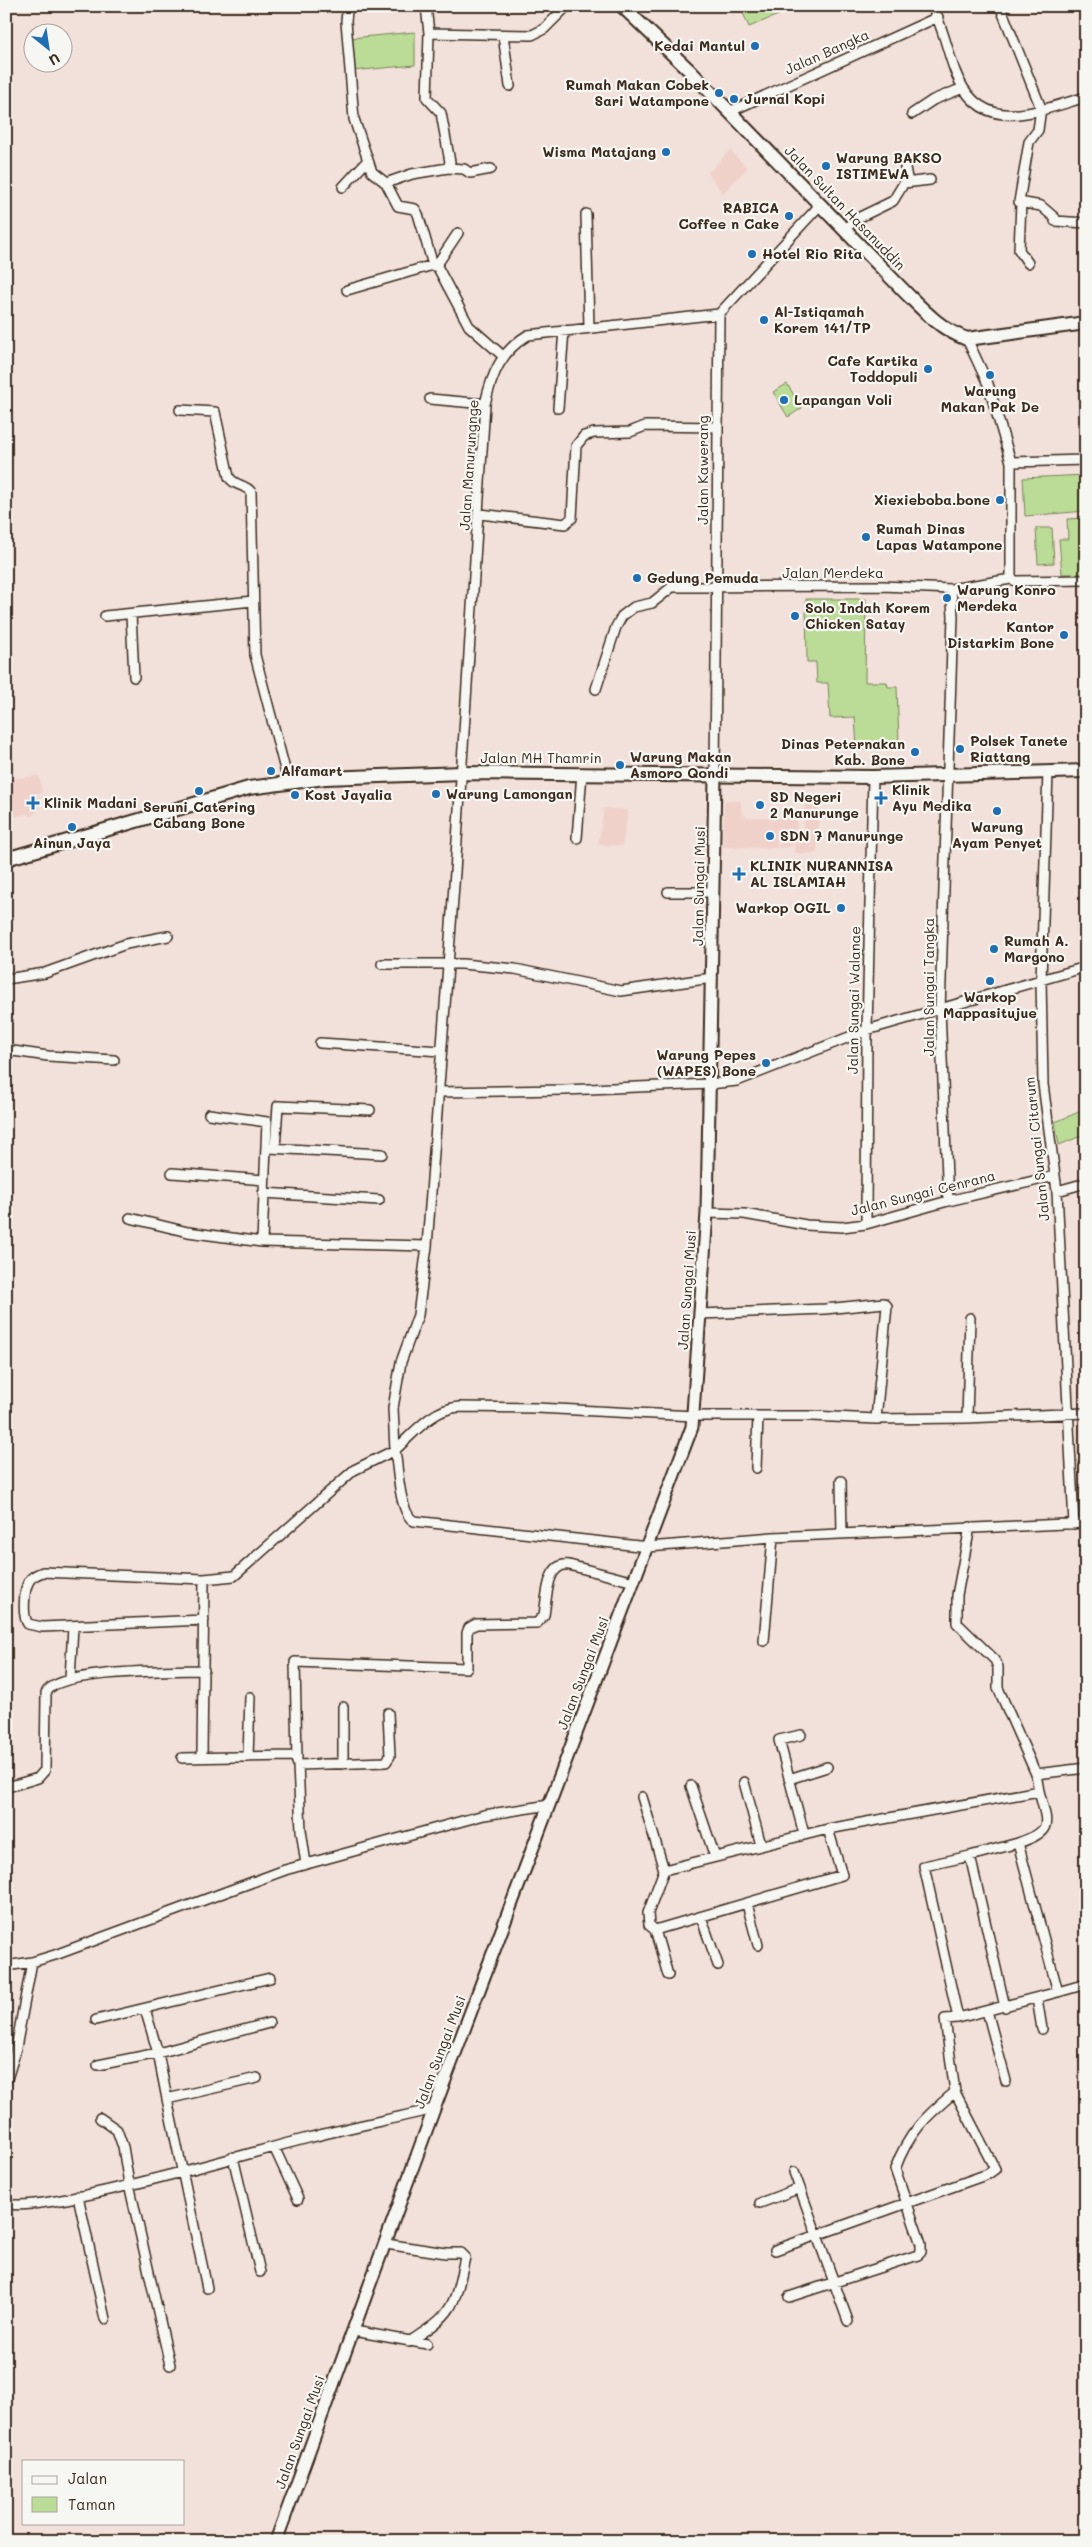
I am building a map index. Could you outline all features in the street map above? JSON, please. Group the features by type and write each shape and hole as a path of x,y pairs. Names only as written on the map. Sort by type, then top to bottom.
{"main road":[{"name":"Jalan Sultan Hasanuddin","path":"622,6 821,204 926,313 952,334 967,339"},
{"path":"967,339 1086,323"},
{"name":"Jalan MH Thamrin","path":"6,859 249,788 288,781 462,773 873,777 1086,771"}],"street":[{"path":"426,6 429,33 427,98 441,113 450,162 448,168"},
{"path":"429,33 532,34 538,32 567,6"},
{"path":"932,6 938,17 963,88 971,101 979,107 1005,115 1086,96"},
{"path":"1000,6 1041,108 1038,130 1029,142 1019,202 1021,203 1020,250 1028,263"},
{"path":"349,7 346,21 354,119 372,172 386,183 398,206 415,209 435,265 469,326 503,356"},
{"name":"Jalan Bangka","path":"729,112 938,17"},
{"path":"503,35 510,86"},
{"path":"912,114 933,100 963,88"},
{"path":"342,187 368,160"},
{"path":"386,183 412,174 448,168 464,168 470,173 491,169"},
{"path":"845,229 856,219 893,201 907,178 905,168"},
{"path":"904,183 930,180"},
{"path":"1021,203 1033,203 1041,206 1056,218 1055,221 1086,223"},
{"path":"719,314 821,204"},
{"path":"586,214 589,327"},
{"path":"347,290 435,265 458,233"},
{"name":"Jalan Manurungnge","path":"719,314 528,335 516,342 503,356 490,382 486,404 462,773 441,1051 440,1092 427,1246 418,1315 401,1362 393,1408 395,1450 403,1505 408,1518 414,1521 648,1547 773,1537 1086,1523"},
{"name":"Jalan Kawerang","path":"715,776 719,314"},
{"path":"558,408 564,330"},
{"path":"967,339 988,384 1011,462 1011,579 1016,582 1086,580"},
{"path":"430,399 486,404"},
{"path":"180,410 214,412 228,477 232,482 248,488 251,492 256,664 288,781"},
{"path":"480,514 567,523 572,518 576,446 584,436 594,433 630,432 645,426 718,427"},
{"path":"1011,462 1086,460"},
{"name":"Jalan Merdeka","path":"596,689 616,627 622,616 634,607 652,603 672,587 882,586 951,589 1011,579"},
{"name":"Jalan Sungai Tangka","path":"948,1200 940,1010 948,774 951,589"},
{"path":"105,616 253,601"},
{"path":"131,614 134,678"},
{"name":"Jalan Sungai Citarum","path":"1048,772 1041,979 1043,1084 1057,1191 1074,1524"},
{"path":"577,838 582,773"},
{"name":"Jalan Sungai Musi","path":"276,2541 434,2109 648,1547 694,1416 707,1213 715,776"},
{"name":"Jalan Sungai Walanae","path":"866,1224 867,1030 873,777"},
{"path":"668,892 714,892"},
{"path":"6,980 45,973 126,944 168,936"},
{"path":"382,964 462,964 515,969 621,991 712,978"},
{"path":"440,1092 710,1084 737,1081 867,1030 1086,967"},
{"path":"320,1043 441,1051"},
{"path":"6,1050 48,1056 114,1060"},
{"path":"262,1242 264,1180 278,1106 370,1110"},
{"path":"209,1114 266,1121 271,1148"},
{"path":"271,1148 382,1154"},
{"path":"172,1173 264,1180"},
{"name":"Jalan Sungai Cenrana","path":"707,1213 744,1214 806,1226 842,1227 866,1224 948,1200 1055,1176"},
{"path":"1057,1191 1086,1183"},
{"path":"264,1193 379,1200"},
{"path":"130,1218 188,1232 262,1242 427,1246"},
{"path":"700,1314 825,1309 884,1303 886,1306 876,1419"},
{"path":"967,1418 970,1318"},
{"path":"204,1620 73,1627 32,1626 26,1621 26,1588 33,1577 43,1572 204,1579 234,1576 354,1470 395,1450 434,1415 448,1408 537,1408 694,1416 812,1416 876,1419 967,1418 1086,1413"},
{"path":"756,1468 758,1417"},
{"path":"841,1481 842,1534"},
{"path":"958,2018 924,1866 970,1856 1038,1836 1045,1830 1047,1822 1036,1774 998,1688 998,1667 995,1660 958,1623 957,1595 970,1527"},
{"path":"764,1641 773,1537"},
{"path":"306,1864 301,1830 295,1662 467,1668 467,1633 469,1628 476,1624 537,1622 541,1620 544,1615 552,1573 556,1567 562,1564 569,1565 634,1582"},
{"path":"202,1756 204,1579"},
{"path":"70,1678 73,1627"},
{"path":"11,1786 42,1775 46,1762 46,1693 50,1686 70,1678 129,1672 204,1670"},
{"path":"248,1757 250,1697"},
{"path":"343,1706 343,1764"},
{"path":"182,1758 292,1755 298,1762 383,1763 388,1760 388,1713"},
{"path":"801,1735 779,1740 804,1834"},
{"path":"789,1779 827,1767"},
{"path":"1036,1774 1086,1768"},
{"path":"744,1782 761,1845"},
{"path":"691,1786 715,1857"},
{"path":"664,1870 804,1834 1039,1791"},
{"path":"642,1797 664,1870 648,1913 649,1925 656,1930 668,1975"},
{"path":"6,1966 28,1963 242,1885 306,1864 484,1815 549,1805"},
{"path":"656,1930 842,1875 828,1829"},
{"path":"1018,1843 1058,1992"},
{"path":"970,1856 1005,2007"},
{"path":"746,1904 758,1946"},
{"path":"701,1917 718,1965"},
{"path":"6,2082 15,2053 28,1963"},
{"path":"96,2020 270,1978"},
{"path":"775,2250 988,2174 995,2169 955,2092 945,2019 958,2018 1005,2007 1086,1984"},
{"path":"1037,1998 1042,2029"},
{"path":"145,2009 158,2053 181,2171 207,2288"},
{"path":"987,2011 1006,2081"},
{"path":"98,2065 158,2053 269,2023"},
{"path":"167,2100 257,2078"},
{"path":"789,2297 918,2255 921,2252 921,2244 895,2169 904,2145 926,2116 955,2092"},
{"path":"6,2204 27,2206 78,2196 434,2109"},
{"path":"100,2118 117,2130 123,2147 128,2184 170,2365"},
{"path":"274,2147 298,2199"},
{"path":"233,2157 260,2272"},
{"path":"794,2172 848,2320"},
{"path":"760,2203 800,2188"},
{"path":"78,2196 105,2319"},
{"path":"386,2244 446,2253 461,2253 465,2258 453,2306 442,2319 410,2342"},
{"path":"354,2331 427,2344"}],"shaded area":[{"path":"730,150 747,168 723,194 708,173"},
{"path":"39,776 42,793 36,793 39,810 31,816 27,814 15,816 9,779"},
{"path":"805,796 819,796 817,853 803,854 794,852 795,835 803,835"},
{"path":"724,800 741,801 741,811 746,817 797,818 796,833 777,833 777,848 723,847"},
{"path":"604,808 628,810 622,846 598,844"},
{"path":"778,834 793,834 793,846 779,848"}],"green space":[{"path":"740,6 800,6 749,27"},
{"path":"415,32 415,65 352,71 351,38"},
{"path":"787,384 802,408 788,417 773,392"},
{"path":"1086,475 1086,511 1025,516 1023,478"},
{"path":"1086,518 1086,574 1062,574 1059,539 1068,539 1067,519"},
{"path":"1036,528 1052,528 1054,563 1038,564"},
{"path":"806,599 866,599 865,682 887,682 888,687 897,687 899,743 888,743 888,748 857,749 855,717 830,718 828,683 817,683 816,662 807,662"},
{"path":"1086,1109 1086,1134 1059,1145 1055,1122"}],"place":[{"name":"Kedai Mantul","path":"755,46"},
{"name":"Rumah Makan Cobek Sari Watampone","path":"719,93"},
{"name":"Jurnal Kopi","path":"734,99"},
{"name":"Wisma Matajang","path":"666,152"},
{"name":"Warung BAKSO ISTIMEWA","path":"826,166"},
{"name":"RABICA Coffee n Cake","path":"789,216"},
{"name":"Hotel Rio Rita","path":"752,254"},
{"name":"Al-Istiqamah Korem 141/TP","path":"764,320"},
{"name":"Cafe Kartika Toddopuli","path":"928,369"},
{"name":"Warung Makan Pak De","path":"990,375"},
{"name":"Lapangan Voli","path":"784,400"},
{"name":"Xiexieboba.bone","path":"1000,500"},
{"name":"Rumah Dinas Lapas Watampone","path":"866,537"},
{"name":"Gedung Pemuda","path":"637,578"},
{"name":"Warung Konro Merdeka","path":"947,598"},
{"name":"Solo Indah Korem Chicken Satay","path":"795,616"},
{"name":"Kantor Distarkim Bone","path":"1064,635"},
{"name":"Polsek Tanete Riattang","path":"960,749"},
{"name":"Dinas Peternakan Kab. Bone","path":"915,752"},
{"name":"Warung Makan Asmoro Qondi","path":"620,765"},
{"name":"Alfamart","path":"271,771"},
{"name":"Seruni Catering Cabang Bone","path":"199,791"},
{"name":"Warung Lamongan","path":"436,794"},
{"name":"Kost Jayalia","path":"295,795"},
{"name":"Klinik Ayu Medika","path":"881,798"},
{"name":"Klinik Madani","path":"33,803"},
{"name":"SD Negeri 2 Manurunge","path":"760,805"},
{"name":"Warung Ayam Penyet","path":"997,811"},
{"name":"Ainun Jaya","path":"72,827"},
{"name":"SDN 7 Manurunge","path":"770,836"},
{"name":"KLINIK NURANNISA AL ISLAMIAH","path":"739,874"},
{"name":"Warkop OGIL","path":"841,908"},
{"name":"Rumah A. Margono","path":"994,949"},
{"name":"Warkop Mappasitujue","path":"990,981"},
{"name":"Warung Pepes (WAPES) Bone","path":"766,1063"}]}
